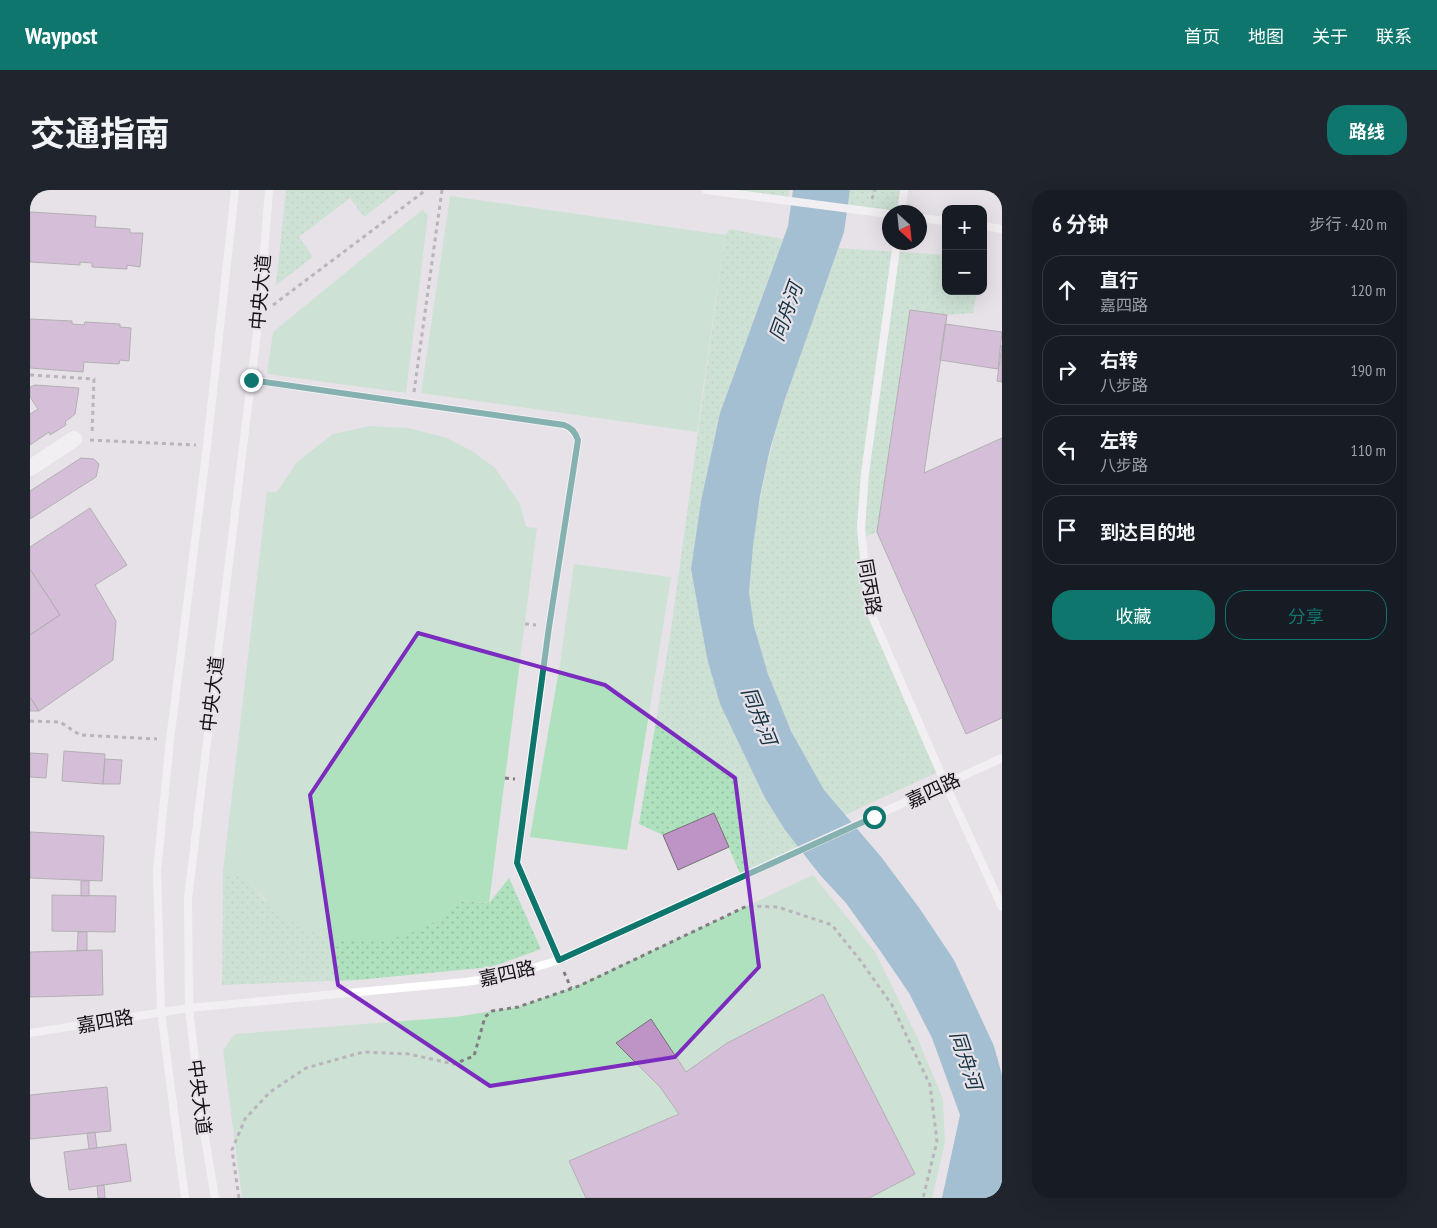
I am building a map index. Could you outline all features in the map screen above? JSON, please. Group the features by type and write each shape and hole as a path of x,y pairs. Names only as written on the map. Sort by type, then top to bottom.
{"street":[{"path":"30,468 74,439"}],"lane":[{"name":"中央大道","path":"185,1198 161,1011 157,871 170,740 207,446 235,190"},
{"name":"中央大道","path":"215,1198 202,1120 189,1008 188,898 259,316 269,190"},
{"path":"706,190 882,213"},
{"path":"902,205 904,190"},
{"path":"927,219 942,221"},
{"path":"987,227 1002,229"},
{"name":"同丙路","path":"895,250 865,473 861,528 869,609 1002,907"},
{"path":"251,380 564,425 573,430 578,440 549,627 517,863 559,960"},
{"name":"嘉四路","path":"30,1033 161,1011 465,982 507,976 559,960 1002,758"}],"path":[{"path":"259,316 426,190"},
{"path":"412,403 442,190"},
{"path":"30,375 94,379 92,440"},
{"path":"74,439 207,446"},
{"path":"30,721 60,722 80,735 170,740"},
{"path":"239,1198 232,1150 245,1119 270,1092 306,1068 363,1052 409,1054 454,1064 474,1056 485,1017 492,1011 518,1007 578,986 747,906 778,907 832,925 892,1005 930,1084 937,1141 923,1198"}],"highlighted area":[{"path":"418,633 605,685 735,778 759,967 675,1057 490,1086 338,985 310,795"}],"green space":[{"path":"286,190 399,190 364,217 350,198 299,237 313,257 276,285"},
{"path":"705,190 789,190 788,202"},
{"path":"850,190 904,190 902,205 882,205 882,210 847,207"},
{"path":"450,196 725,235 697,432 421,393"},
{"path":"422,210 428,215 406,393 267,374 273,332"},
{"path":"730,229 783,239 720,413 701,501 691,569 707,658 720,704 765,798 785,830 800,849 741,876 714,813 663,835 639,824 671,630 725,235"},
{"path":"838,248 942,255 942,295 976,295 973,313 947,315 910,310 877,532 862,538 869,609 940,771 845,815 823,789 787,720 772,684 760,647 749,592 750,569 761,495 778,423"},
{"path":"370,426 409,428 447,438 472,451 494,467 507,485 520,504 526,527 537,528 489,903 460,901 433,922 418,930 401,936 364,941 328,936 296,924 268,903 246,876 223,872 267,492 277,492 297,462 333,434"},
{"path":"574,564 671,577 627,850 530,837 560,664"},
{"path":"223,872 246,876 264,900 432,923 460,901 489,903 509,878 541,949 491,967 357,980 222,985"},
{"path":"813,875 875,952 917,1037 943,1099 945,1143 932,1198 242,1198 223,1050 235,1034 455,1017 518,1007 579,985"}],"water":[{"name":"同舟河","path":"793,190 850,190 844,232 785,399 770,449 760,496 753,546 749,592 754,626 768,674 791,731 824,790 882,858 920,909 954,960 994,1046 1002,1075 1001,1198 942,1198 960,1115 932,1038 909,993 881,952 846,903 820,875 785,830 765,798 720,704 707,658 691,569 701,501 720,413 788,226"}],"building":[{"path":"30,212 96,216 95,227 130,229 130,233 143,233 140,267 127,265 127,269 92,267 92,263 80,262 80,265 30,262"},
{"path":"910,310 947,315 924,473 1002,438 1002,718 966,734 877,532"},
{"path":"30,319 72,321 72,324 84,325 85,322 120,324 120,327 131,328 129,361 120,360 119,364 84,362 83,372 30,368"},
{"path":"945,324 1002,332 998,369 940,360"},
{"path":"1002,345 1002,382 997,381"},
{"path":"35,385 79,388 75,414 65,422 66,425 50,435 49,432 30,445 30,414 38,409 30,397 30,387"},
{"path":"81,458 94,459 99,464 96,477 30,519 30,491"},
{"path":"90,508 127,565 95,585 116,621 113,660 39,711 30,697 30,635 60,615 30,569 30,547"},
{"path":"30,569 60,615 30,635"},
{"path":"30,697 39,711 30,711"},
{"path":"64,751 105,754 103,784 62,781"},
{"path":"30,753 48,754 46,778 30,777"},
{"path":"105,759 122,760 120,784 103,784"},
{"path":"714,813 729,847 678,870 663,835"},
{"path":"30,832 104,836 102,881 30,878"},
{"path":"81,881 89,881 89,896 81,896"},
{"path":"52,895 116,896 115,932 52,931"},
{"path":"78,932 87,932 87,950 77,951"},
{"path":"102,950 103,995 30,997 30,952"},
{"path":"823,994 915,1174 869,1198 586,1198 569,1161 679,1114 660,1087 616,1043 651,1019 686,1072 727,1043"},
{"path":"107,1087 111,1131 30,1139 30,1095"},
{"path":"95,1132 97,1148 89,1149 87,1133"},
{"path":"126,1144 131,1181 69,1190 64,1152"},
{"path":"104,1185 105,1198 98,1198 97,1186"}],"route":[{"path":"251,380 564,425 576,434 578,440 549,627 517,863 559,960 874,817"}]}
